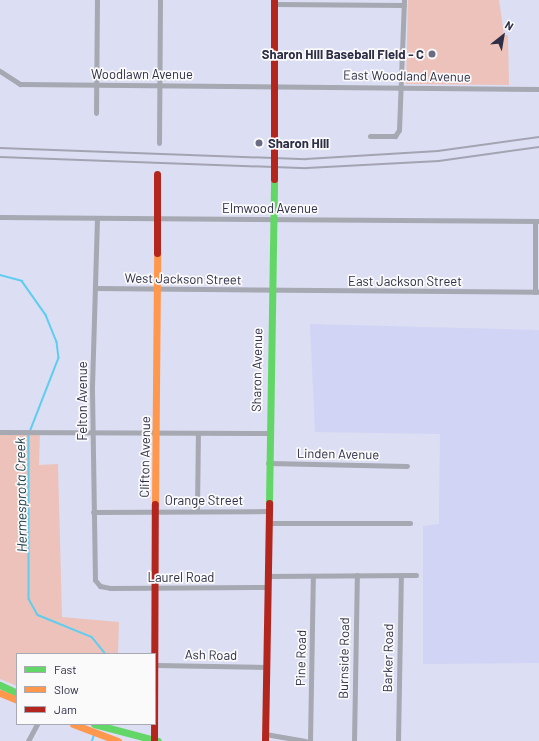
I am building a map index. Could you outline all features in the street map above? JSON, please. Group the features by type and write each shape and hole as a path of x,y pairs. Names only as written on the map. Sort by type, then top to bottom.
{"street":[{"path":"96,113 97,0"},
{"path":"159,143 160,0"},
{"path":"274,2 404,2 403,86 397,134 370,136"},
{"name":"Sharon Avenue","path":"265,738 268,433 274,220 274,2"},
{"name":"Woodlawn Avenue","path":"0,71 11,80 20,84 274,84"},
{"name":"East Woodland Avenue","path":"274,84 539,89"},
{"name":"Clifton Avenue","path":"156,665 156,510 158,434 157,174"},
{"name":"Elmwood Avenue","path":"0,217 537,221"},
{"name":"Felton Avenue","path":"96,583 93,512 93,434 94,288 97,218"},
{"path":"537,221 537,292"},
{"name":"West Jackson Street","path":"94,288 158,291 271,291"},
{"name":"East Jackson Street","path":"271,291 537,292"},
{"path":"0,432 93,434 268,433"},
{"path":"196,510 198,433"},
{"name":"Linden Avenue","path":"268,463 407,466"},
{"name":"Orange Street","path":"93,512 156,510 267,511"},
{"path":"268,523 410,523"},
{"name":"Burnside Road","path":"354,741 357,575"},
{"name":"Barker Road","path":"398,741 401,575"},
{"path":"267,576 416,575"},
{"name":"Pine Road","path":"310,741 313,576"},
{"name":"Laurel Road","path":"96,583 110,588 267,587"},
{"name":"Ash Road","path":"156,665 266,667"},
{"path":"0,685 16,693"},
{"path":"0,693 16,700"},
{"path":"28,741 36,725"},
{"path":"75,725 118,741"},
{"path":"96,725 155,741"},
{"name":"Clifton Avenue","path":"155,725 155,741"},
{"path":"265,738 305,741"}],"shaded area":[{"path":"408,0 499,0 504,35 508,35 509,85 406,84"},
{"path":"310,324 539,330 539,663 423,664 423,526 439,524 440,434 315,432"},
{"path":"0,432 40,432 39,465 58,464 62,617 119,622 118,653 16,653 16,686 0,679"}],"waterway":[{"name":"Hermesprota Creek","path":"0,275 22,281 46,315 57,342 59,358 31,430"},
{"name":"Hermesprota Creek","path":"29,434 29,599 38,615 92,637 105,653"},
{"name":"Hermesprota Creek","path":"92,741 94,735"}],"railway":[{"path":"0,148 306,159 438,151 539,137"},
{"path":"0,157 307,168 439,161 539,147"}],"traffic: fast":[{"path":"269,503 274,179"},
{"path":"0,685 16,693"},
{"path":"98,725 158,741"}],"traffic: slow":[{"path":"155,504 157,253"},
{"path":"0,693 16,700"},
{"path":"76,725 118,741"}],"traffic: jam":[{"path":"274,0 274,154"},
{"path":"274,154 274,179"},
{"path":"157,174 157,253"},
{"path":"265,741 269,503"},
{"path":"154,653 155,504"},
{"path":"154,725 154,741"}],"place":[{"name":"Sharon Hill Baseball Field - C","path":"432,54"},
{"name":"Sharon Hill","path":"259,143"}]}
